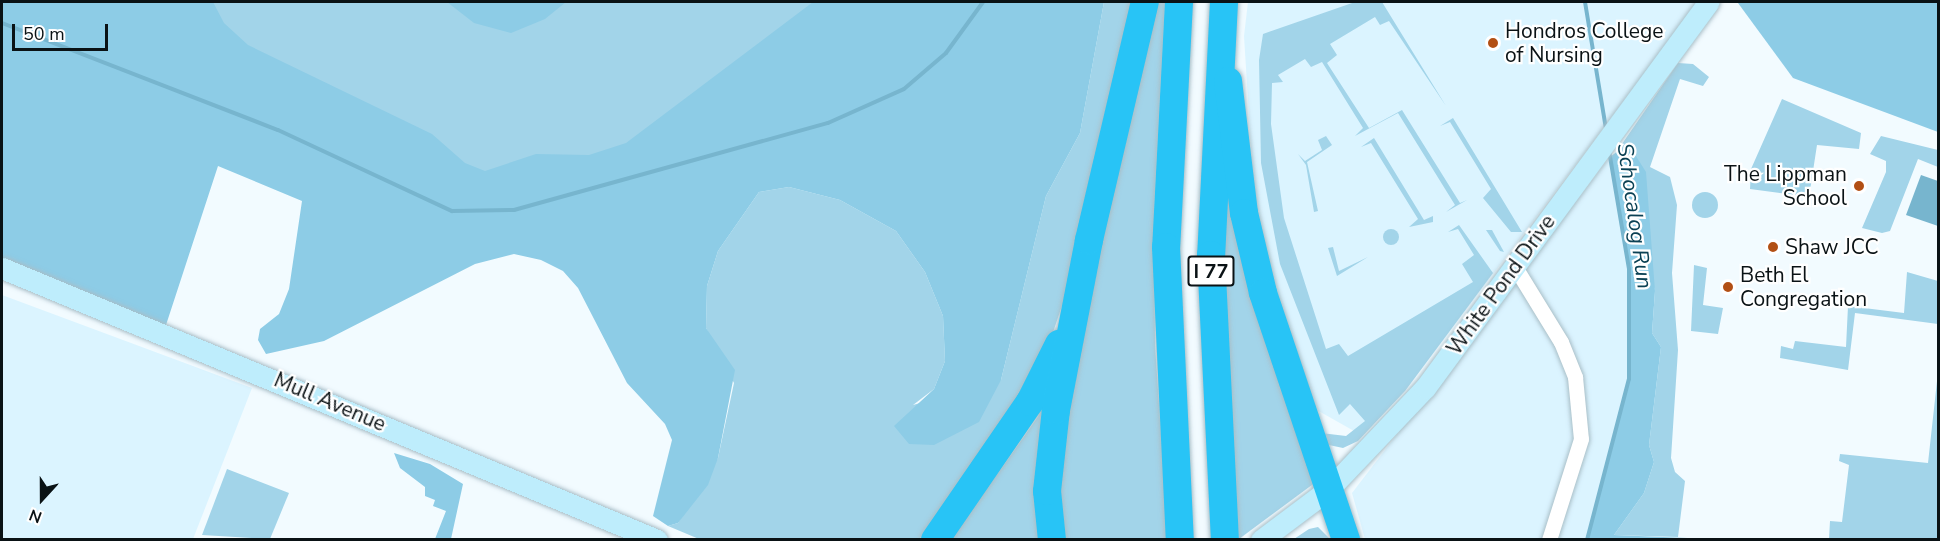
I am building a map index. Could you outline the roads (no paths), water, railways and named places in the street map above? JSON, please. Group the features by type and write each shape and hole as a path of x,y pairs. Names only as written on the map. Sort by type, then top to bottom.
{"highway":[{"path":"1052,540 1050,461 1074,315 1145,2"},
{"name":"I 77","path":"1179,2 1166,246 1180,540"},
{"name":"I 77","path":"1224,2 1220,32 1212,167 1211,322 1225,540"},
{"path":"1220,32 1250,243 1346,540"},
{"path":"935,540 1030,402 1074,315"}],"street":[{"name":"White Pond Drive","path":"1261,540 1329,489 1413,402 1709,2"},
{"path":"1515,267 1561,342 1575,377 1581,439 1549,540"},
{"name":"Mull Avenue","path":"2,268 657,540"}],"waterway":[{"path":"2,23 278,130 452,211 514,210 828,123 904,89 946,53 983,2"},
{"name":"Schocalog Run","path":"1585,2 1606,129"},
{"name":"Schocalog Run","path":"1587,540 1629,379 1629,269 1609,151"}],"place":[{"name":"Hondros College of Nursing","path":"1493,43"},
{"name":"The Lippman School","path":"1859,186"},
{"name":"Shaw JCC","path":"1773,247"},
{"name":"Beth El Congregation","path":"1728,287"}]}
